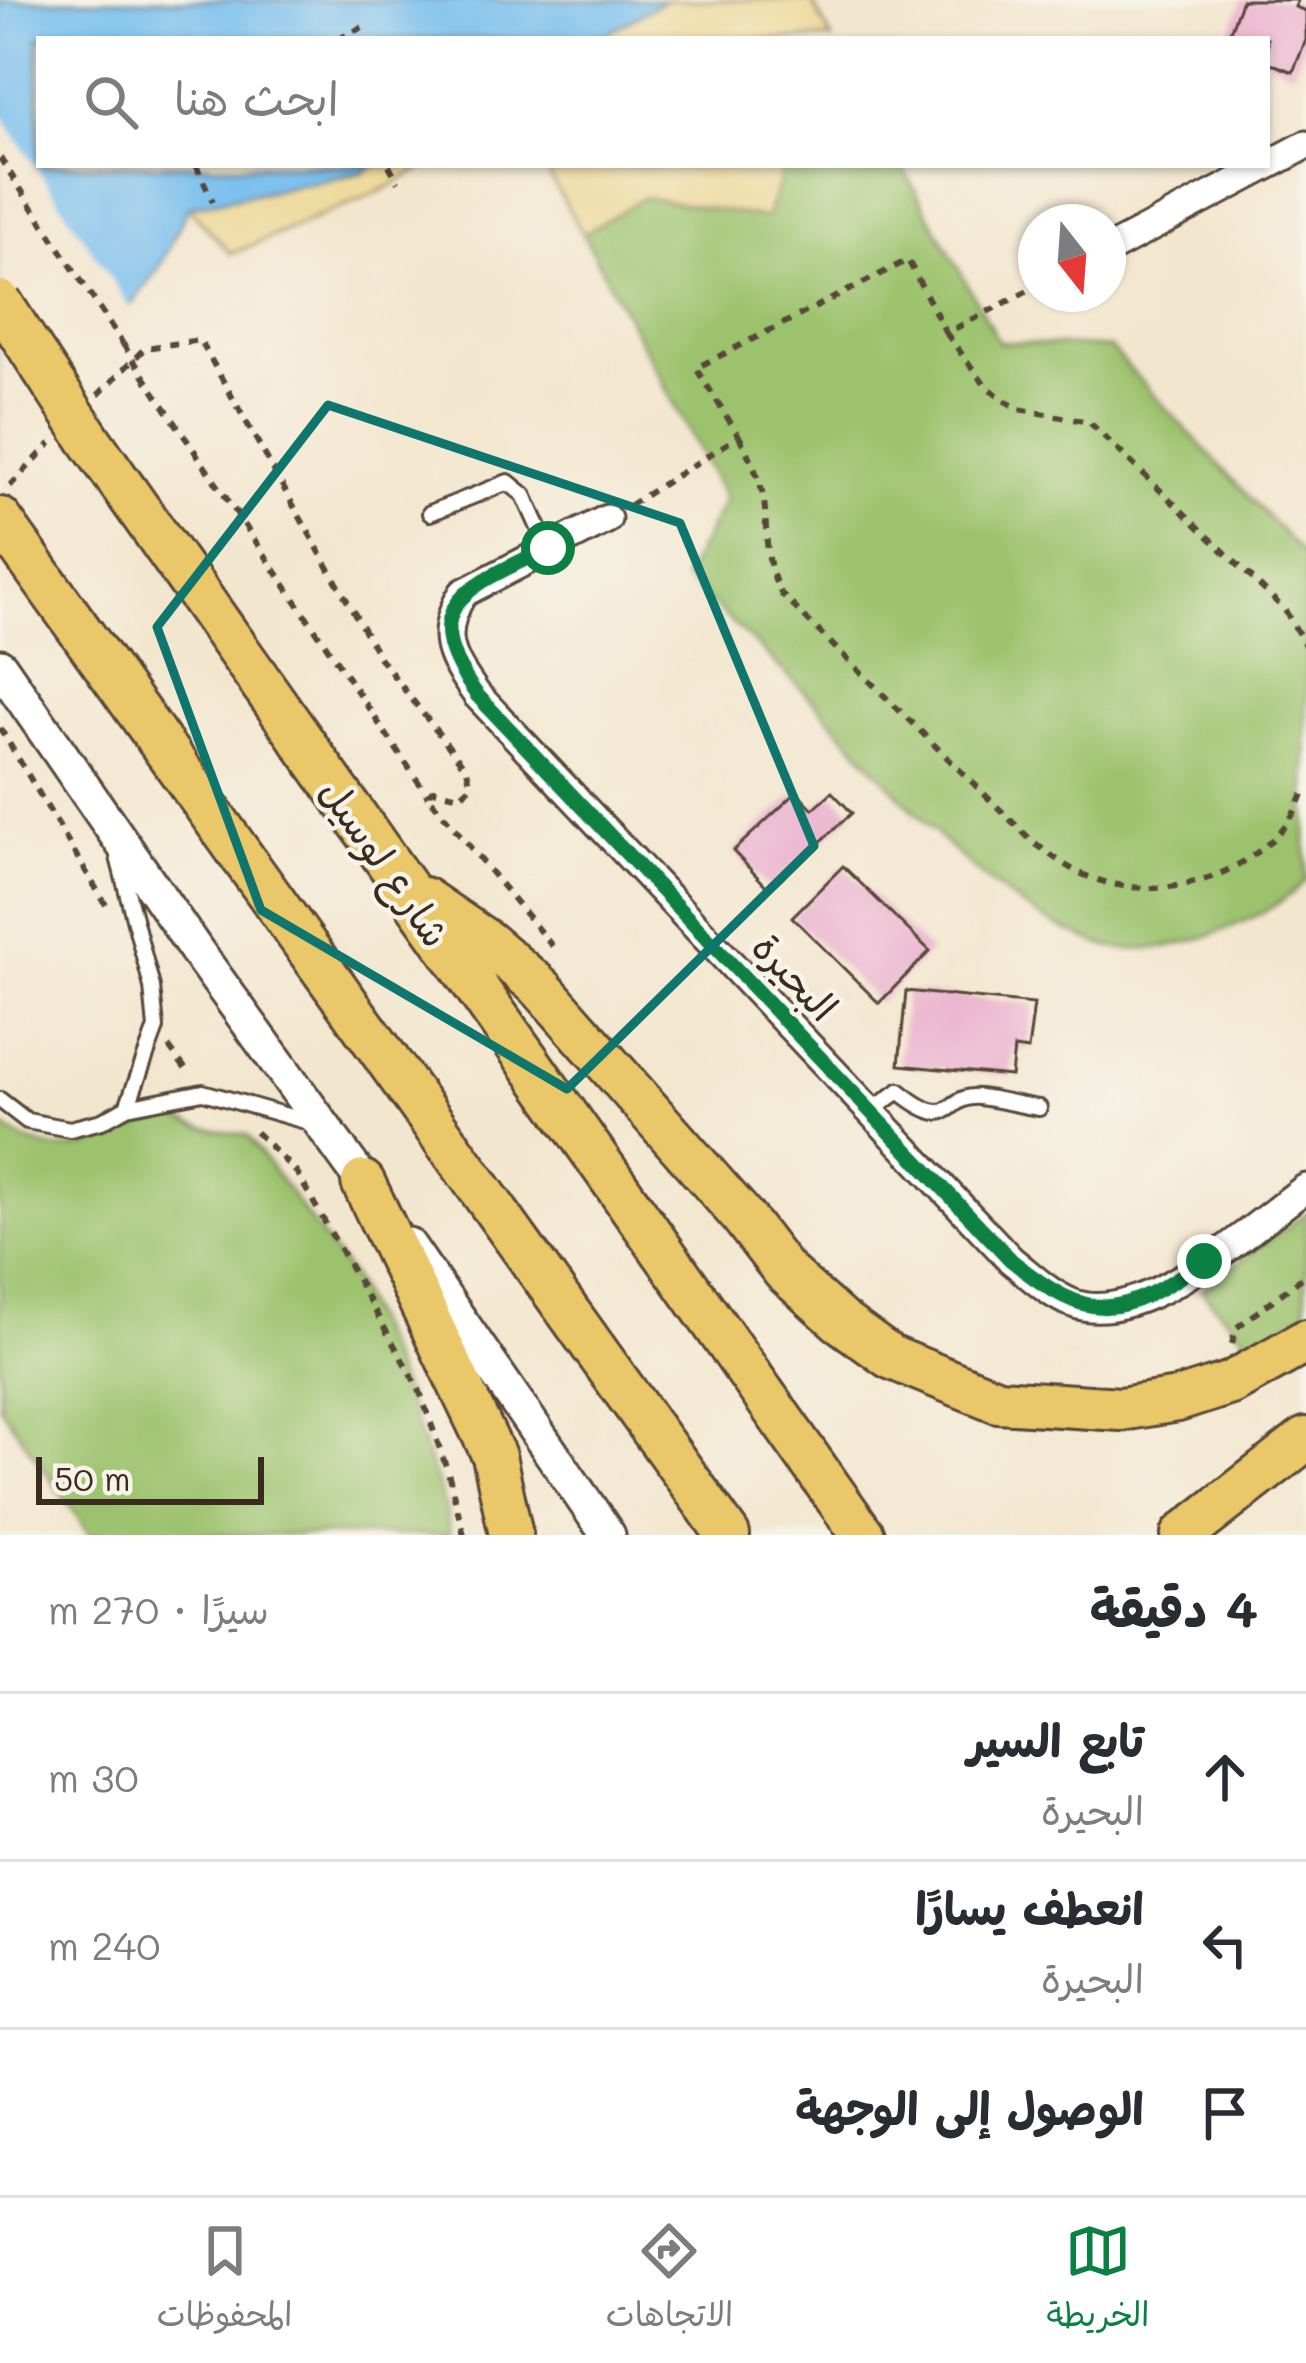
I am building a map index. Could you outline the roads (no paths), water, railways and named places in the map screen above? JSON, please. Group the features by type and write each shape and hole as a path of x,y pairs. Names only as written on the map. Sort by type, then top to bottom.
{"main road":[{"name":"شارع لوسيل","path":"0,302 89,440 863,1535"},
{"path":"1,521 728,1535"},
{"path":"400,883 487,942 541,988 741,1215 784,1271 840,1322 890,1357 998,1401 1121,1409 1178,1400 1231,1383 1306,1341"},
{"path":"363,1181 494,1456 511,1535"},
{"path":"1183,1535 1306,1439"}],"street":[{"path":"1126,242 1299,160"},
{"name":"البحيرة","path":"608,519 463,593 450,615 448,639 454,661 477,695 1011,1260 1072,1303 1121,1306 1163,1289 1306,1187"},
{"path":"0,666 608,1535"}],"lane":[{"path":"430,513 508,482 524,495 548,548"},
{"path":"110,827 152,987 156,1028 128,1107"},
{"path":"871,1112 899,1091 932,1112 949,1112 976,1096 1039,1108"},
{"path":"0,1100 27,1121 70,1129 102,1121 128,1107 203,1092 320,1125"}],"water":[{"path":"0,0 665,0 602,36 36,36 36,168 371,168 188,207 160,266 0,458"}]}
